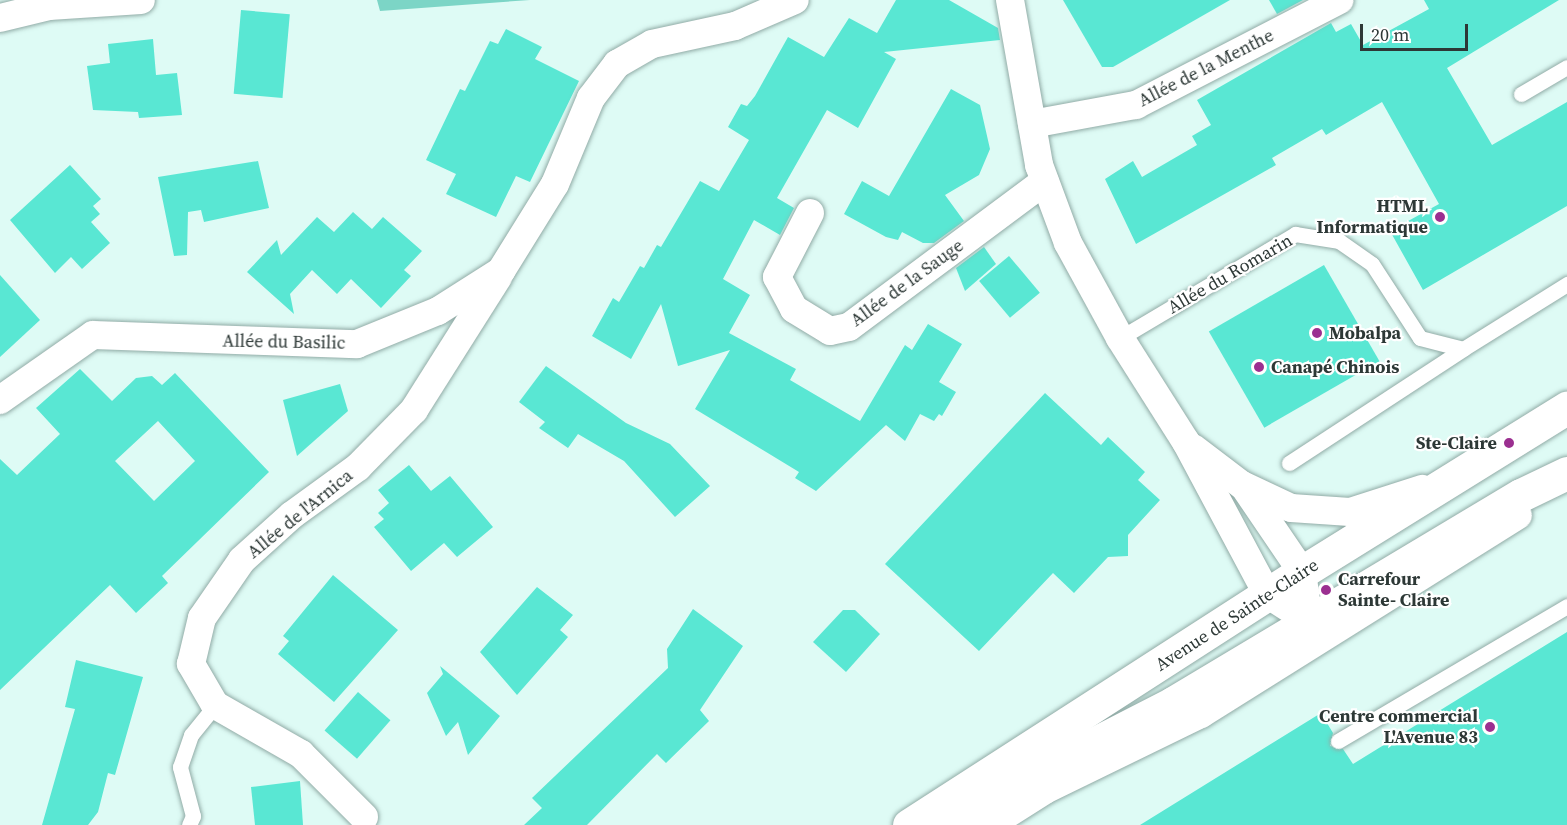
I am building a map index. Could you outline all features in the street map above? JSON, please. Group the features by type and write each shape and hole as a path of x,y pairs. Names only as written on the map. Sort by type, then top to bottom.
{"main road":[{"name":"Avenue de Sainte-Claire","path":"909,825 1443,482 1567,408"},
{"path":"953,825 1309,621 1521,495 1567,473"}],"street":[{"path":"0,18 49,6 141,0"},
{"name":"Allée du Basilic","path":"0,400 93,335 357,344 438,311 501,271 555,184 591,98 617,64 652,44 735,26 795,0"},
{"path":"1010,0 1032,124 1045,182 1068,243 1120,338 1186,442 1267,594 1309,621"},
{"name":"Allée de la Menthe","path":"1032,124 1136,105 1338,0"},
{"name":"Allée de la Sauge","path":"810,213 777,277 794,309 830,331 849,327 1045,182"},
{"name":"Allée de l'Arnica","path":"364,817 302,754 248,728 215,705 191,664 202,618 242,560 292,515 358,466 414,410 501,271"},
{"path":"1186,442 1242,485 1277,503 1321,513 1350,512 1443,482"},
{"path":"990,825 1045,790 1202,714 1567,482"},
{"path":"1242,485 1302,572 1309,621"}],"lane":[{"path":"1521,94 1567,67"},
{"name":"Allée du Romarin","path":"1120,338 1295,234 1339,241 1371,264 1420,338 1463,349"},
{"path":"1289,463 1567,284"},
{"path":"1338,741 1567,606"},
{"path":"189,825 193,816 180,767 191,735 215,705"}],"green space":[{"path":"377,0 530,0 380,11"}],"building":[{"path":"896,0 949,0 998,28 1000,40 884,52 896,59 858,128 827,110 777,198 794,208 780,235 754,220 723,279 750,295 729,333 796,369 790,380 860,421 905,345 912,350 928,324 962,344 939,382 956,392 942,416 939,414 934,421 920,414 905,441 886,425 816,491 795,478 799,472 695,409 730,350 678,366 661,304 631,359 592,336 613,298 619,302 640,266 644,268 657,245 661,247 700,181 719,191 749,140 728,127 741,104 747,106 755,96 788,37 824,57 849,18 877,33"},
{"path":"1063,0 1230,0 1113,67 1102,67"},
{"path":"1269,0 1303,0 1277,14"},
{"path":"1424,0 1559,0 1447,68 1492,145 1567,102 1567,206 1423,290 1390,231 1439,204 1382,102 1326,135 1322,129 1272,158 1276,165 1136,244 1105,179 1133,161 1142,177 1197,145 1192,136 1211,125 1197,100 1331,23 1336,32 1351,24 1363,45 1429,9"},
{"path":"241,10 290,14 282,98 234,94"},
{"path":"506,29 542,47 535,59 579,81 530,182 516,176 496,217 446,194 456,174 426,160 460,89 465,91 490,41 498,44"},
{"path":"153,39 156,75 177,73 182,115 139,118 138,112 93,110 87,66 110,63 108,44"},
{"path":"951,89 980,105 990,149 979,175 945,195 964,221 934,243 923,243 902,232 898,240 886,237 844,214 862,181 889,196"},
{"path":"258,161 269,208 204,222 201,210 188,212 187,255 174,256 158,177"},
{"path":"70,165 101,199 93,206 100,214 91,222 110,243 82,269 71,257 55,273 10,220"},
{"path":"353,212 372,229 383,217 422,251 404,270 411,276 381,308 351,279 337,294 312,270 290,294 294,314 247,272 277,240 281,255 317,217 334,232"},
{"path":"984,247 996,264 965,291 956,268"},
{"path":"1009,256 1040,293 1010,318 979,281"},
{"name":"Mobalpa","path":"1324,265 1380,361 1264,428 1209,332"},
{"path":"0,275 40,320 0,357"},
{"path":"546,366 626,423 670,444 710,486 675,517 624,461 578,434 568,448 539,428 545,422 519,402"},
{"path":"80,369 112,401 136,378 152,376 162,385 175,373 269,472 162,576 168,583 136,613 110,585 0,690 0,459 17,475 60,434 36,408","holes":["158,421 195,461 154,501 115,461"]},
{"path":"340,384 348,411 297,456 283,400"},
{"path":"1045,393 1101,445 1108,437 1145,472 1138,480 1160,500 1128,535 1128,556 1108,557 1074,593 1053,573 979,651 885,564"},
{"path":"409,465 431,491 450,476 493,527 457,557 444,543 411,571 374,527 384,519 378,513 389,503 378,490"},
{"path":"333,575 398,630 334,702 278,654 289,641 283,636"},
{"path":"537,587 573,615 560,630 568,637 517,695 480,652"},
{"path":"693,609 743,646 700,710 709,721 666,763 657,754 587,825 524,825 542,808 532,798 668,668 667,649"},
{"path":"843,610 855,610 880,634 846,672 813,642"},
{"name":"Centre commercial L'Avenue 83","path":"1567,632 1567,825 1140,825 1321,713 1333,733 1330,746 1343,749 1353,764"},
{"path":"76,660 143,677 115,775 108,773 98,812 88,825 42,825 75,709 65,707"},
{"path":"440,666 500,716 468,755 458,722 446,736 427,693 443,674"},
{"path":"358,692 390,720 357,759 325,730"},
{"path":"300,781 303,825 255,825 251,787"}],"place":[{"name":"HTML Informatique","path":"1440,217"},
{"name":"Mobalpa","path":"1317,333"},
{"name":"Canapé Chinois","path":"1259,367"},
{"name":"Ste-Claire","path":"1509,443"},
{"name":"Carrefour Sainte- Claire","path":"1326,590"},
{"name":"Centre commercial L'Avenue 83","path":"1490,727"}]}
